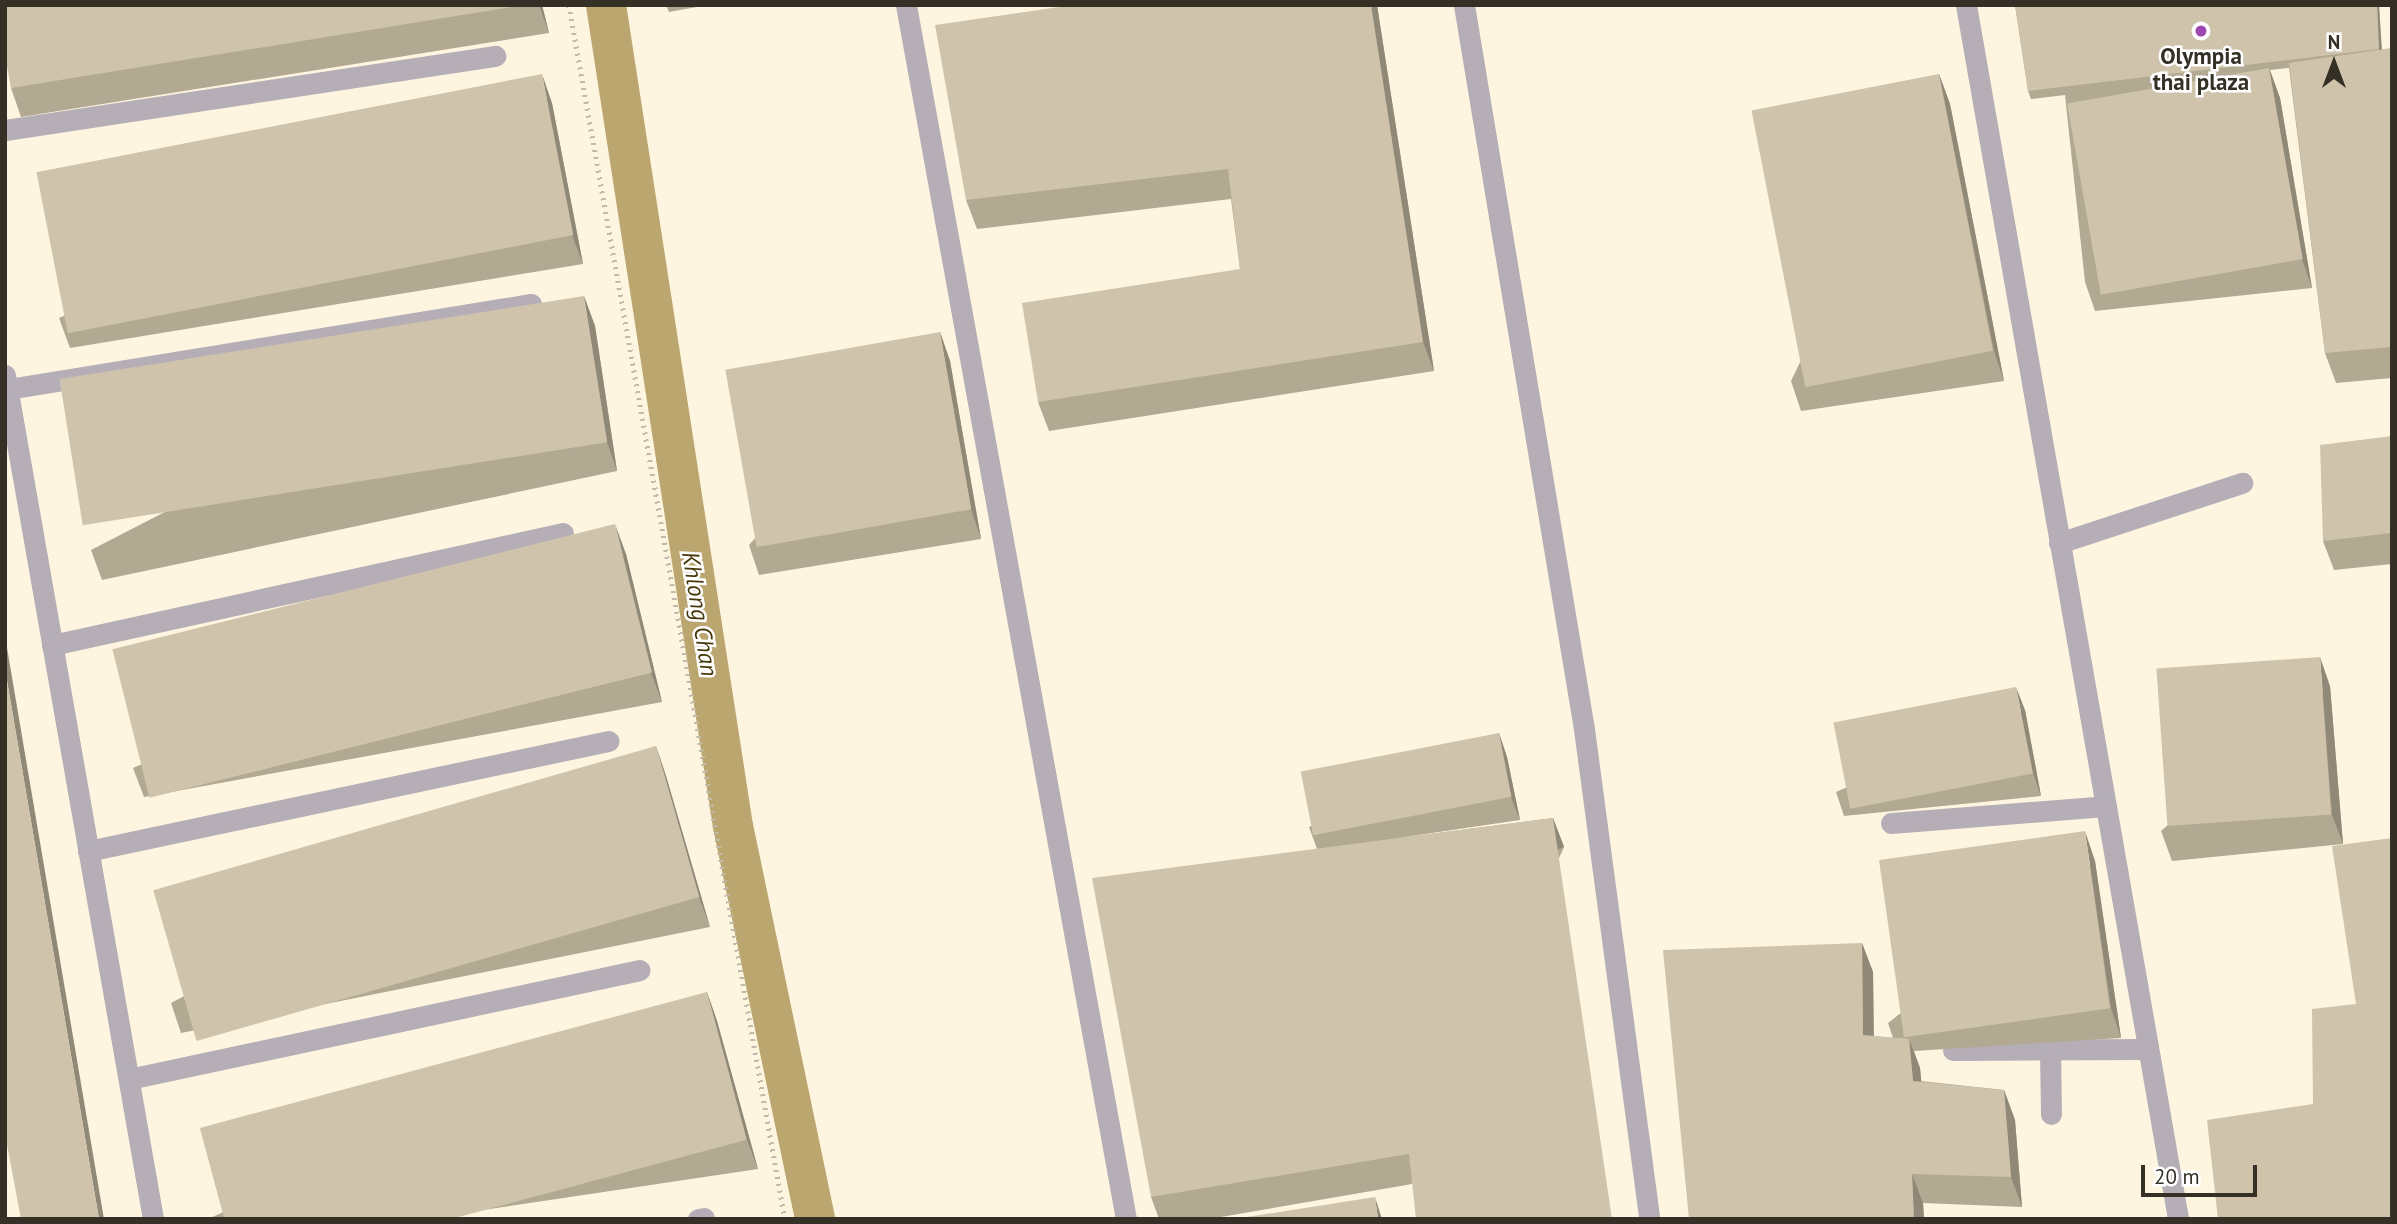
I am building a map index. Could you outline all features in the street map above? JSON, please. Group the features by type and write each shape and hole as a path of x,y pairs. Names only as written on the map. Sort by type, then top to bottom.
{"street":[{"path":"906,5 1126,1219"},
{"path":"1464,5 1582,716 1649,1219"},
{"path":"1966,5 2178,1219"},
{"path":"5,130 495,56"},
{"path":"153,1219 6,382 531,304"},
{"path":"2059,543 2242,483"},
{"path":"52,645 563,533"},
{"path":"88,850 608,741"},
{"path":"1891,823 2105,806"},
{"path":"129,1079 640,970"},
{"path":"1953,1050 2148,1049"},
{"path":"2050,1050 2051,1115"},
{"path":"698,1219 704,1218"}],"path":[{"path":"569,5 785,1219"}],"building":[{"path":"5,5 524,5 11,88 5,56"},
{"path":"1073,5 1371,5 1423,342 1038,402 1022,303 1240,269 1228,169 966,200 935,25"},
{"name":"Olympia thai plaza","path":"2015,5 2377,5 2379,49 2028,91"},
{"path":"2392,48 2392,347 2325,353 2289,63"},
{"path":"2269,68 2303,259 2101,295 2067,104"},
{"path":"542,74 573,235 68,333 36,172"},
{"path":"1939,74 1993,351 1805,387 1752,110"},
{"path":"584,296 607,442 83,525 60,379"},
{"path":"940,332 971,509 757,547 725,370"},
{"path":"2392,436 2392,533 2323,541 2320,445"},
{"path":"615,524 652,672 149,798 112,649"},
{"path":"2320,657 2331,815 2167,826 2156,668"},
{"path":"5,669 99,1219 21,1219 5,1134"},
{"path":"2016,687 2033,773 1850,809 1833,722"},
{"path":"1499,733 1511,797 1313,835 1301,772"},
{"path":"656,746 699,897 197,1041 153,890"},
{"path":"1553,818 1612,1219 1416,1219 1409,1154 1151,1197 1092,878"},
{"path":"2085,831 2110,1008 1904,1037 1879,860"},
{"path":"2392,838 2392,1219 2218,1219 2207,1120 2313,1104 2312,1009 2356,1004 2332,846"},
{"path":"1862,943 1863,1035 1909,1039 1913,1081 2004,1090 2011,1177 1912,1174 1914,1219 1689,1219 1663,950"},
{"path":"707,992 747,1140 451,1219 224,1219 200,1128"},
{"path":"1375,1197 1378,1219 1234,1219"}],"waterway":[{"name":"Khlong Chan","path":"606,5 733,826 815,1219"}],"place":[{"name":"Olympia thai plaza","path":"2201,31"}]}
